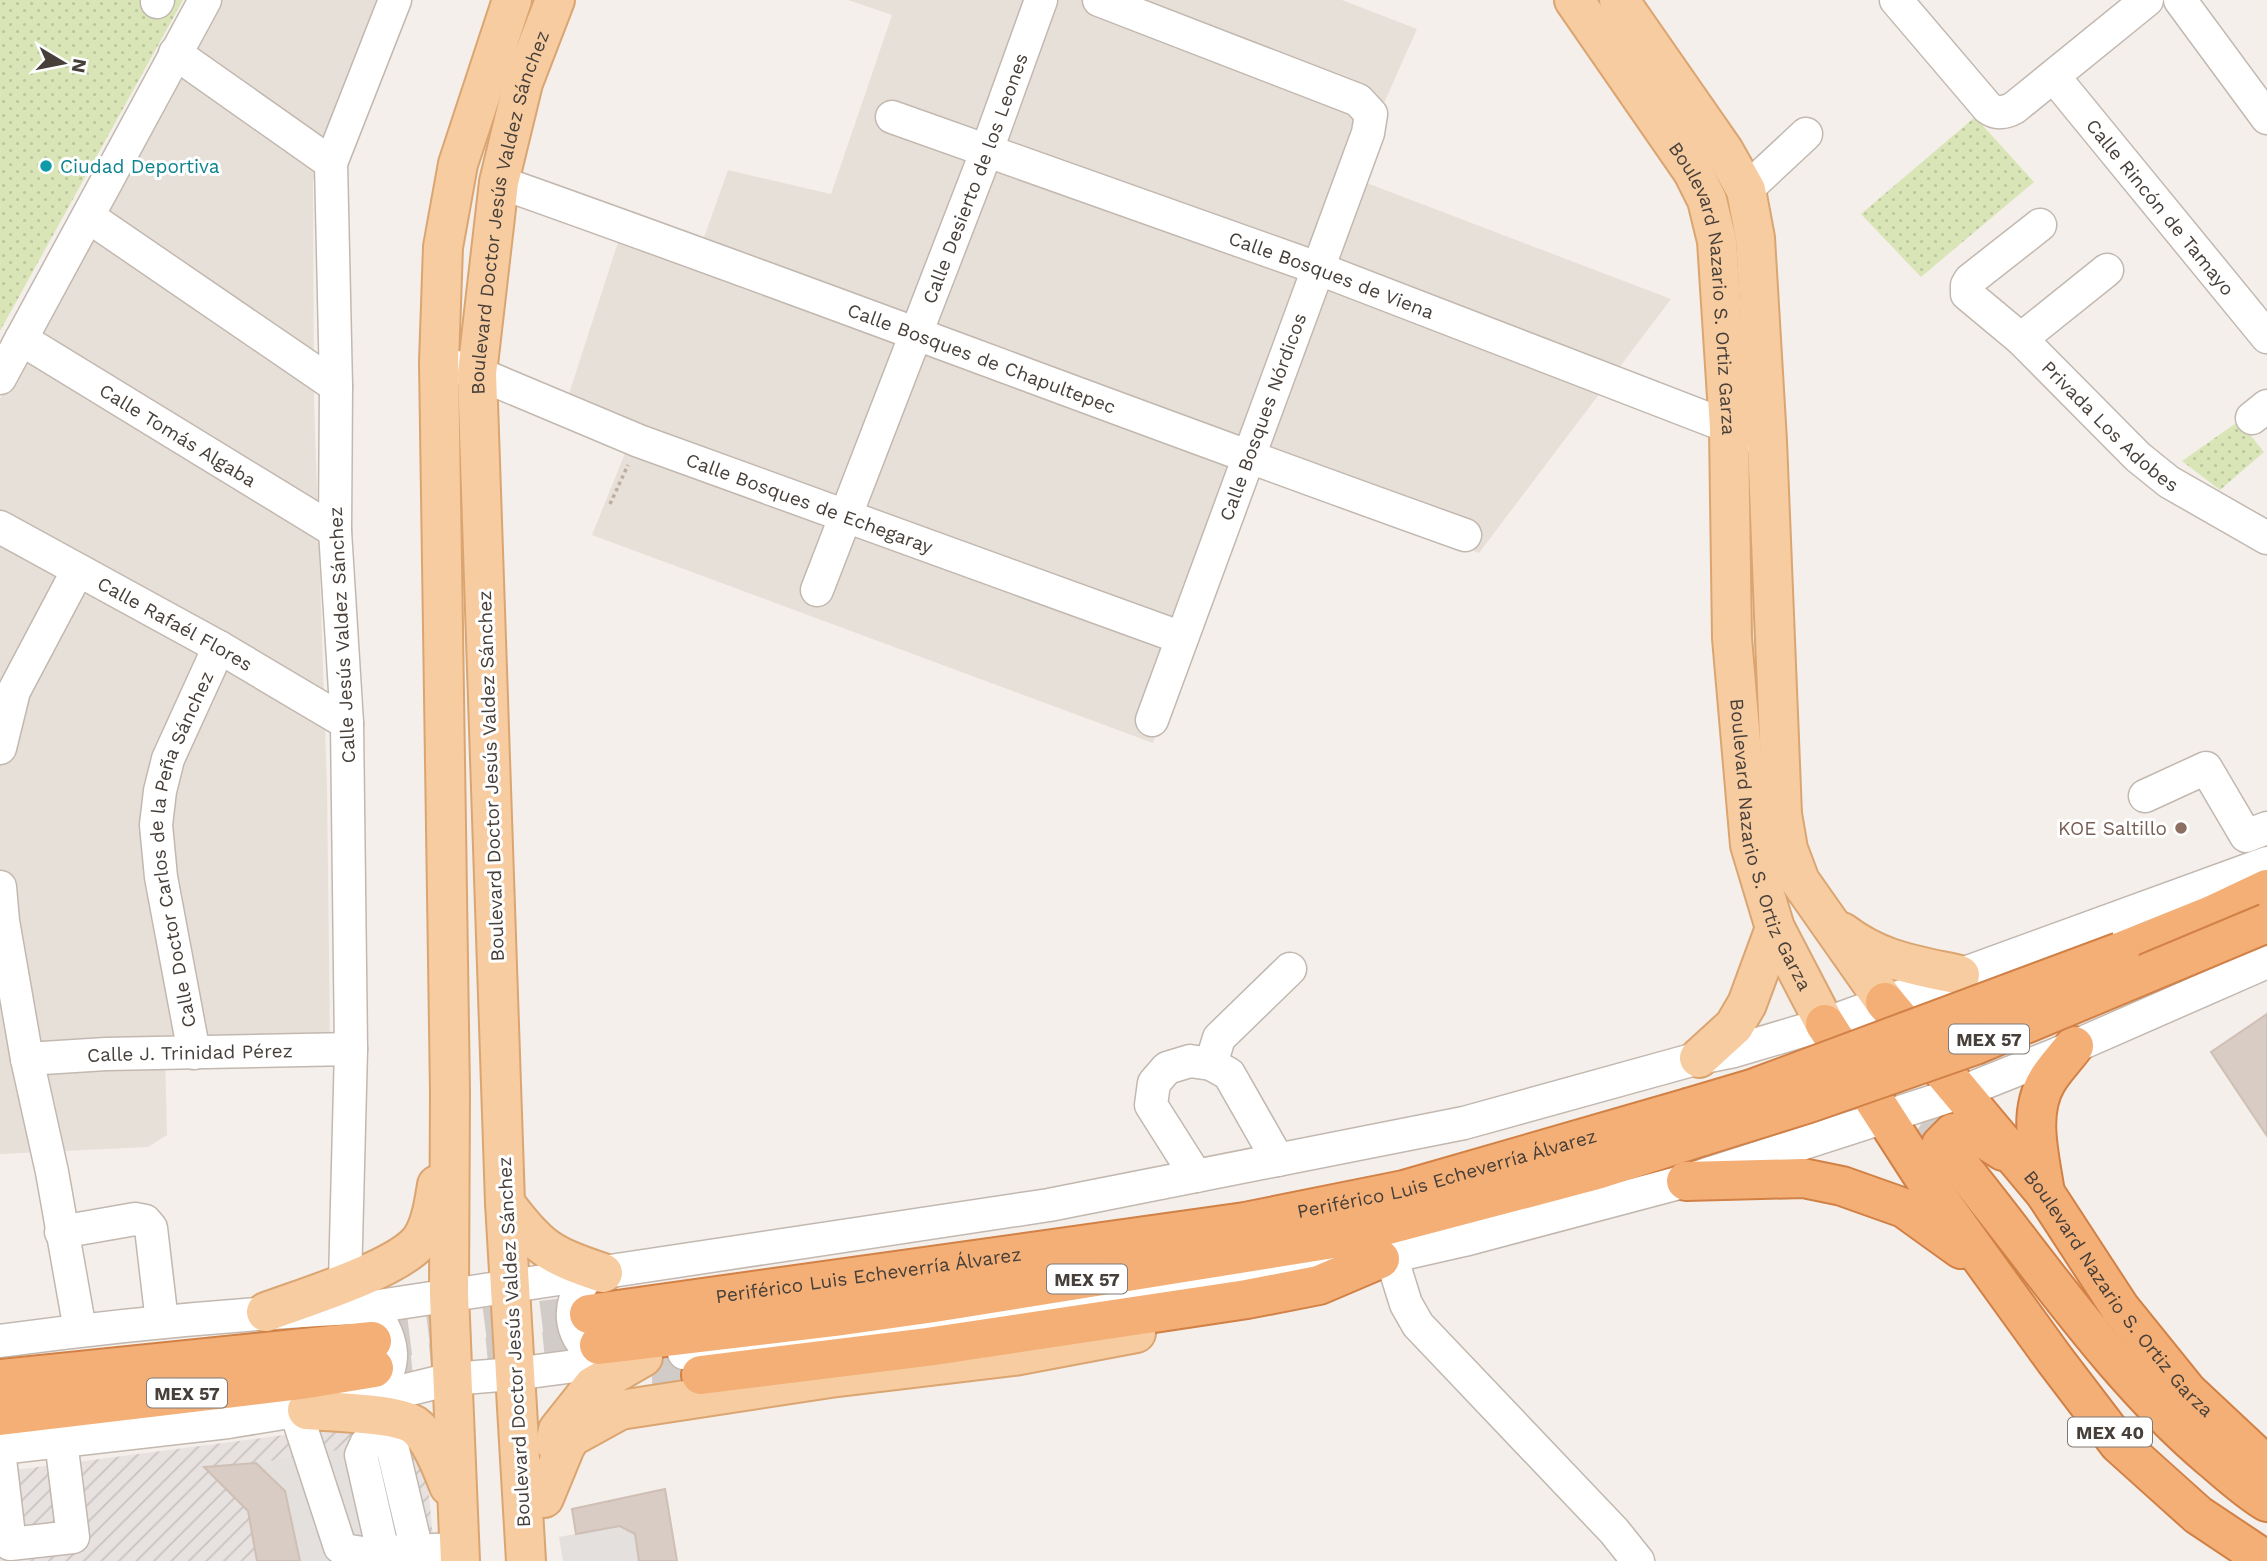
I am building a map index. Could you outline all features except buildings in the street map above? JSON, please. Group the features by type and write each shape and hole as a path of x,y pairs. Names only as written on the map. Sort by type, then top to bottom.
{"highway":[{"name":"Periférico Luis Echeverría Álvarez","path":"597,1340 909,1307 1339,1238 1597,1170 1696,1122 1752,1089 2120,952 2267,890"},
{"name":"Periférico Luis Echeverría Álvarez","path":"597,1340 915,1268 1245,1222 1404,1190 1696,1122 1809,1103 1975,1045 2267,923"},
{"name":"Boulevard Nazario S. Ortiz Garza","path":"1885,1002 2045,1194 2120,1308 2187,1391 2267,1466"},
{"name":"Boulevard Nazario S. Ortiz Garza","path":"1825,1024 1885,1119 1947,1179 1989,1268 2119,1444 2198,1515 2267,1561"},
{"path":"2045,1194 2036,1120 2046,1081 2066,1050"},
{"path":"915,1268 964,1245 979,1241 1141,1217 1351,1177 1497,1145 1721,1065"},
{"path":"2016,1161 1973,1132 1953,1133 1941,1145 1947,1179 2140,1391 2184,1435 2267,1502"},
{"path":"1686,1181 1803,1178 1842,1185 1904,1208 1989,1268"},
{"path":"1100,1298 1263,1263 1339,1238"},
{"path":"701,1375 927,1348 1247,1299 1320,1285 1385,1257"},
{"name":"MEX 57","path":"0,1379 298,1350 373,1359"},
{"name":"MEX 57","path":"0,1416 301,1401 373,1359"}],"main road":[{"path":"459,1555 449,1294 450,1093 439,362 443,247 458,164 512,0"},
{"name":"Boulevard Doctor Jesús Valdez Sánchez","path":"527,1561 505,1203 477,373 499,182 523,83 555,0"},
{"name":"Boulevard Nazario S. Ortiz Garza","path":"1574,0 1693,172 1707,200 1717,240 1729,428 1732,638 1751,845 1775,928 1825,1024"},
{"name":"Boulevard Nazario S. Ortiz Garza","path":"1619,0 1724,151 1746,190 1755,238 1767,441 1782,814 1788,849 1800,881 1885,1002"},
{"path":"1827,919 1863,948 1888,959 1960,975"},
{"path":"1721,1065 1734,1026 1747,1004 1775,928"},
{"path":"266,1312 385,1265 419,1242 430,1222 435,1198 450,1093"},
{"path":"505,1203 525,1230 544,1248 596,1274"},
{"path":"544,1498 571,1437 620,1410 830,1378 1014,1356 1174,1326 1224,1320 1292,1301 1307,1288"},
{"path":"536,1561 544,1498 558,1430 593,1387 643,1357"},
{"path":"301,1401 383,1416 414,1425 435,1451 456,1502"}],"street":[{"path":"0,378 205,0"},
{"name":"Calle Jesús Valdez Sánchez","path":"345,1282 351,1049 347,723 335,531 337,386 331,163 395,0"},
{"name":"Calle Desierto de los Leones","path":"817,590 987,150 1041,0"},
{"name":"Calle Bosques Nórdicos","path":"1099,0 1358,100 1371,114 1368,133 1152,720"},
{"path":"1910,5 1993,112 2008,112 2147,0"},
{"path":"2180,0 2267,118"},
{"path":"175,53 331,163"},
{"name":"Calle Rincón de Tamayo","path":"2054,77 2267,337"},
{"name":"Calle Bosques de Viena","path":"892,117 1317,268 1767,441"},
{"path":"1746,190 1806,134"},
{"name":"Calle Bosques de Chapultepec","path":"499,182 917,333 1248,458 1465,535"},
{"path":"89,217 337,386"},
{"name":"Privada Los Adobes","path":"2040,225 1970,280 1967,294 2021,339 2138,457 2169,482 2267,538"},
{"path":"2021,339 2107,270"},
{"name":"Calle Tomás Algaba","path":"21,339 335,531"},
{"name":"Calle Bosques de Echegaray","path":"439,362 477,373 639,441 1182,638"},
{"name":"Calle Rafaél Flores","path":"0,527 219,647 347,723"},
{"path":"0,748 14,691 78,569"},
{"name":"Calle Doctor Carlos de la Peña Sánchez","path":"194,1053 161,877 156,825 160,791 168,759 219,647"},
{"path":"2145,796 2206,768 2246,836 2267,828"},
{"path":"1721,1065 1825,1024 2267,863"},
{"path":"0,887 2,921 80,1330"},
{"path":"2016,954 2003,976 1999,990 2001,1007 2021,1041 2033,1048 2066,1050"},
{"path":"0,1341 80,1330 266,1312 373,1359 451,1379 514,1374 597,1340 643,1357 803,1342 890,1332 1100,1298 1385,1257 1464,1240 1686,1181 1832,1133 1885,1119 2066,1050 2267,962"},
{"path":"1211,1064 1219,1038 1290,969"},
{"name":"Calle J. Trinidad Pérez","path":"27,1059 106,1054 351,1049"},
{"path":"373,1359 449,1294 1049,1205 1464,1123 1750,1060 1763,1079 1770,1101 1774,1135 1767,1156"},
{"path":"1196,1176 1151,1105 1154,1083 1167,1068 1190,1062 1211,1064 1229,1074 1278,1160"},
{"path":"61,1232 135,1219 145,1221 151,1228 162,1322"},
{"path":"1385,1257 1418,1325 1615,1531 1638,1561"},
{"path":"596,1274 578,1289 573,1306 573,1323 579,1339 590,1353 597,1340"},
{"path":"0,1448 61,1441 301,1401 340,1547 350,1551 417,1551 459,1555"},
{"path":"383,1552 361,1455 366,1444 378,1439 387,1442 393,1450 417,1551"},
{"path":"0,1459 10,1544 73,1537 61,1441"}],"path":[{"path":"610,504 639,441"}],"shaded area":[{"path":"214,0 400,0 313,180 314,399 327,786 330,1042 165,1051 167,1135 148,1147 0,1154 0,399"},
{"path":"848,0 1342,0 1417,29 1351,177 1671,299 1479,553 1243,472 1153,743 592,535 634,431 566,403 621,233 695,263 728,170 831,194 892,15"},
{"path":"422,1417 435,1561 0,1561 0,1472"},
{"path":"401,1440 422,1561 300,1561 285,1491 256,1463"},
{"path":"620,1526 635,1534 639,1561 563,1561 559,1537"}],"green space":[{"name":"Ciudad Deportiva","path":"0,0 183,0 0,331"},
{"path":"1975,117 2034,182 1921,277 1861,214"},
{"path":"2239,421 2264,452 2220,490 2182,461"}],"tunnel":[{"path":"1870,1099 1891,1107 1928,1131 1962,1168"},
{"path":"372,1341 589,1314"},
{"path":"374,1368 599,1345"},
{"path":"595,1380 701,1375"}],"place":[{"name":"Ciudad Deportiva","path":"46,166"},
{"name":"KOE Saltillo","path":"2181,828"}]}
